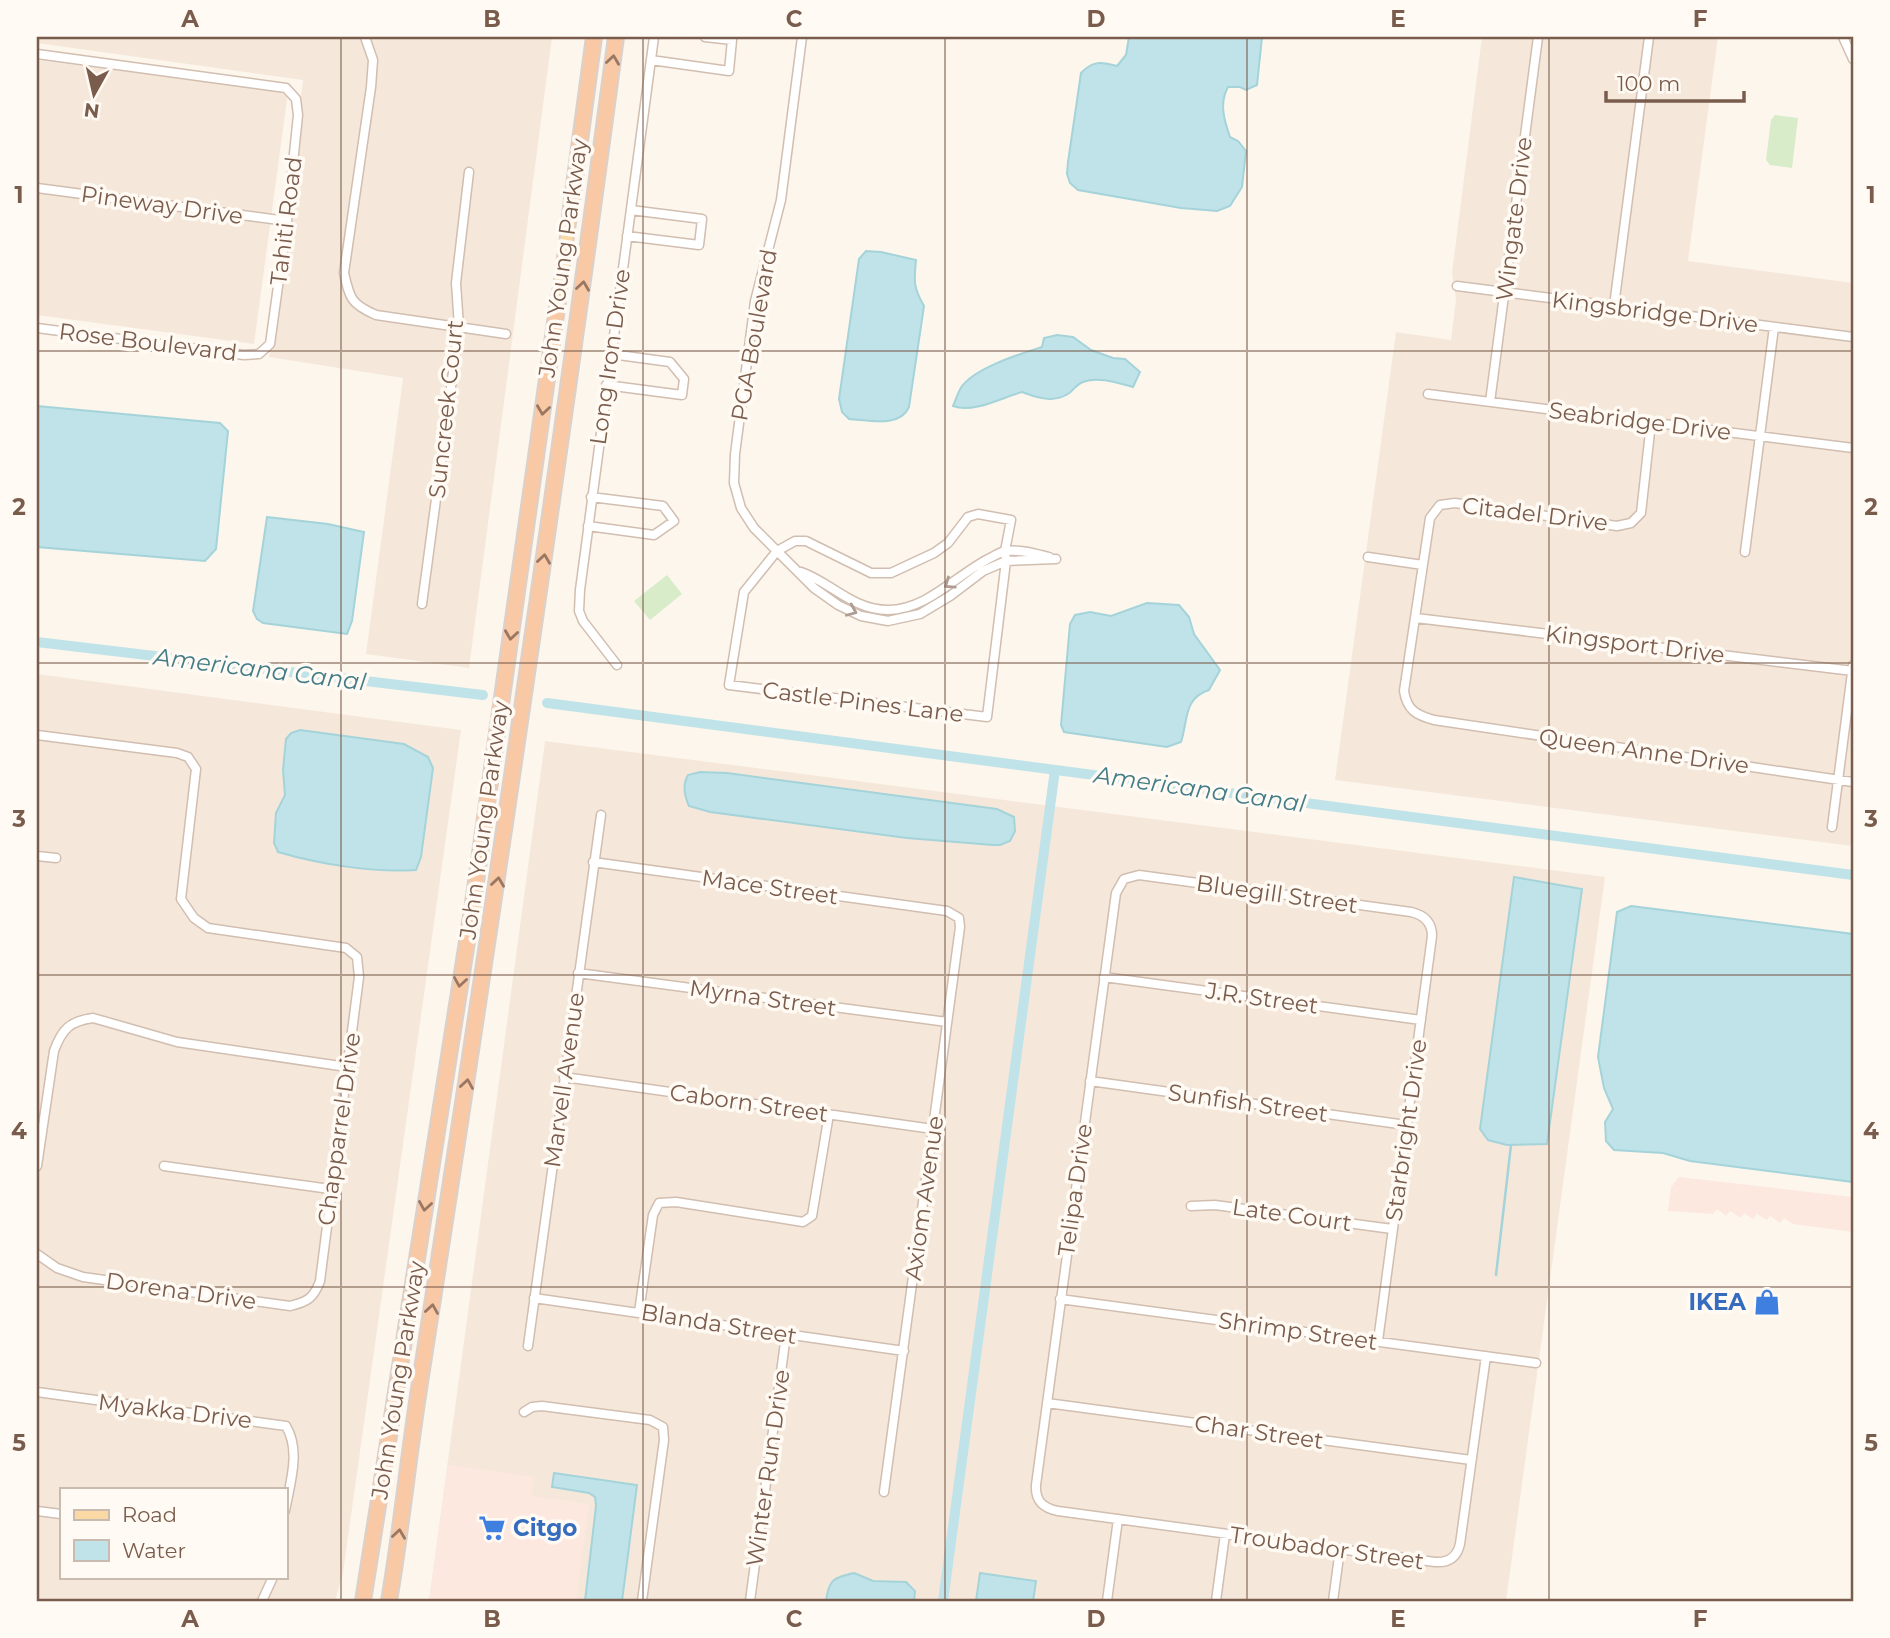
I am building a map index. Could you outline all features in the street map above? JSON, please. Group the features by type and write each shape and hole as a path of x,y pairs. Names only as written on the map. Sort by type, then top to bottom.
{"highway":[{"name":"John Young Parkway","path":"570,215 594,37"},
{"name":"John Young Parkway","path":"389,1601 418,1396 488,949 616,37"},
{"name":"John Young Parkway","path":"363,1601 472,910 559,294"},
{"path":"559,294 565,321 576,337"},
{"path":"472,910 481,923 488,949"}],"main road":[{"name":"John Young Parkway","path":"559,294 570,215"}],"street":[{"path":"366,37 373,60 344,273 349,293 358,307 376,316 506,334"},
{"name":"Long Iron Drive","path":"617,665 583,621 579,611 591,497 654,37"},
{"path":"651,60 729,71 732,40 705,37"},
{"name":"PGA Boulevard","path":"798,571 820,578 839,595 868,607 889,610 916,605 980,562 1005,551 1056,559 1006,561 983,571 920,614 888,621 861,616 838,605 814,588 754,528 741,508 734,483 735,454 755,301 781,200 802,37"},
{"name":"Wingate Drive","path":"1490,402 1538,37"},
{"path":"1614,306 1649,37"},
{"path":"1843,37 1853,59"},
{"name":"Tahiti Road","path":"37,54 286,88 296,99 298,115 287,221 270,344 259,354"},
{"name":"Suncreek Court","path":"422,604 459,327 456,272 469,172"},
{"name":"Pineway Drive","path":"37,188 287,221"},
{"path":"627,236 699,245 702,219 631,210"},
{"name":"Kingsbridge Drive","path":"1457,286 1853,337"},
{"path":"1745,552 1773,327"},
{"name":"Rose Boulevard","path":"37,328 244,355 259,354"},
{"path":"606,385 682,396 684,379 670,362 611,354"},
{"name":"Seabridge Drive","path":"1428,394 1853,448"},
{"name":"Citadel Drive","path":"1423,565 1430,518 1440,505 1455,503 1617,526 1630,523 1641,513 1651,423"},
{"path":"588,526 654,535 674,522 663,506 591,497"},
{"path":"777,551 796,541 806,541 871,573 891,573 948,543 968,517 978,514 1011,520 1005,551 1006,561"},
{"name":"Castle Pines Lane","path":"777,551 744,592 729,685 987,718 1006,561"},
{"path":"1368,557 1423,565 1416,618"},
{"name":"Kingsport Drive","path":"1416,618 1853,671"},
{"name":"Queen Anne Drive","path":"1416,618 1404,691 1406,703 1416,715 1434,720 1853,782"},
{"path":"1832,827 1853,665"},
{"name":"Chapparrel Drive","path":"37,735 177,753 188,757 196,769 181,899 194,918 208,928 346,948 357,957 359,977 320,1281"},
{"name":"Marvell Avenue","path":"528,1346 600,815"},
{"path":"37,856 56,858"},
{"name":"Mace Street","path":"593,862 947,911"},
{"name":"Bluegill Street","path":"1124,879 1139,875 1411,912 1428,920"},
{"name":"Telipa Drive","path":"1041,1504 1035,1485 1116,892 1124,879"},
{"name":"Axiom Avenue","path":"884,1492 960,927 959,918 947,911"},
{"name":"Starbright Drive","path":"1378,1342 1432,936 1428,920"},
{"name":"Myrna Street","path":"578,973 947,1023"},
{"name":"J.R. Street","path":"1104,977 1421,1020"},
{"path":"37,1166 54,1051 60,1034 81,1020 93,1018 177,1042 347,1067"},
{"name":"Caborn Street","path":"564,1077 933,1129"},
{"name":"Sunfish Street","path":"1090,1082 1406,1125"},
{"path":"639,1312 653,1215 659,1203 676,1202 803,1222 812,1216 814,1209 829,1114"},
{"path":"164,1166 330,1189"},
{"name":"Late Court","path":"1191,1206 1215,1205 1392,1229"},
{"name":"Dorena Drive","path":"37,1254 57,1268 83,1277 290,1306 306,1302 316,1293 320,1281"},
{"name":"Blanda Street","path":"534,1298 904,1350"},
{"name":"Shrimp Street","path":"1060,1299 1536,1363"},
{"name":"Winter Run Drive","path":"750,1601 786,1335"},
{"name":"Troubador Street","path":"1041,1504 1053,1510 1225,1534 1435,1562 1451,1559 1458,1552 1460,1544 1486,1356"},
{"name":"Myakka Drive","path":"37,1392 286,1426 293,1437 295,1450 287,1499"},
{"name":"Char Street","path":"1047,1403 1471,1460"},
{"path":"524,1412 532,1407 542,1406 650,1420 663,1427 664,1440 642,1601"},
{"path":"37,1511 60,1514"},
{"path":"1107,1601 1118,1519"},
{"path":"1216,1601 1225,1534"},
{"path":"1333,1601 1340,1549"},
{"path":"262,1601 274,1578"}],"shaded area":[{"path":"37,37 552,37 469,668 366,654 403,378 269,357 303,80 37,43"},
{"path":"1482,37 1718,37 1688,261 1853,283 1853,846 1335,780 1396,332 1451,340 1456,299 1452,273"},
{"path":"37,60 288,92 254,344 37,315"},
{"path":"37,674 461,730 343,1573 335,1601 37,1601"},
{"path":"545,741 1605,877 1506,1601 429,1601"},
{"path":"1679,1177 1853,1197 1853,1232 1793,1224 1784,1218 1780,1223 1770,1216 1767,1220 1757,1214 1753,1219 1744,1213 1741,1218 1730,1211 1726,1216 1717,1209 1713,1214 1668,1211 1671,1187"},
{"path":"448,1465 534,1477 531,1496 589,1504 576,1601 429,1601"}],"green space":[{"path":"1775,115 1798,118 1792,168 1770,165 1766,160 1771,120"},
{"path":"667,575 682,594 650,620 634,601"}],"water":[{"path":"1129,37 1262,37 1257,85 1246,90 1228,87 1225,93 1224,118 1230,137 1238,141 1246,151 1242,187 1230,206 1217,211 1181,208 1078,190 1070,183 1067,174 1068,162 1081,73 1098,63 1117,66 1126,55"},
{"path":"866,251 916,260 915,284 924,306 909,407 899,418 883,421 849,419 842,412 839,399 859,259"},
{"path":"1057,335 1073,337 1091,350 1113,358 1125,359 1140,372 1133,387 1089,380 1055,399 1022,392 970,408 953,406 962,386 969,379 999,362 1042,347 1044,338"},
{"path":"37,406 220,423 228,431 216,549 205,561 37,547"},
{"path":"267,517 328,524 364,532 352,621 347,634 263,623 257,619 253,611"},
{"path":"1147,603 1179,605 1189,617 1194,634 1220,670 1209,690 1191,705 1181,742 1167,747 1064,732 1061,725 1070,624 1075,615 1090,612 1111,616"},
{"path":"300,730 404,744 428,757 433,768 421,857 416,870 346,867 278,852 274,843 276,813 285,795 283,770 286,739 291,733"},
{"path":"700,772 727,773 997,809 1014,817 1015,831 1010,841 993,845 907,838 710,812 689,806 685,794 684,786 688,775"},
{"path":"1514,877 1582,889 1547,1144 1507,1145 1488,1140 1480,1129"},
{"path":"1631,906 1853,934 1853,1182 1690,1161 1663,1153 1614,1150 1606,1141 1605,1122 1613,1109 1604,1088 1598,1057 1617,912"},
{"path":"554,1473 637,1485 622,1601 585,1601 595,1497 589,1493 552,1487"},
{"path":"854,1573 873,1581 906,1582 915,1591 914,1601 826,1601 833,1581"},
{"path":"980,1573 1036,1581 1033,1601 976,1601"}],"waterway":[{"name":"Americana Canal","path":"37,642 483,695"},
{"name":"Americana Canal","path":"547,703 1853,875"},
{"path":"943,1601 1055,770"},
{"path":"1496,1275 1511,1145"}],"place":[{"name":"IKEA","path":"1767,1302"},
{"name":"Citgo","path":"492,1528"}]}
